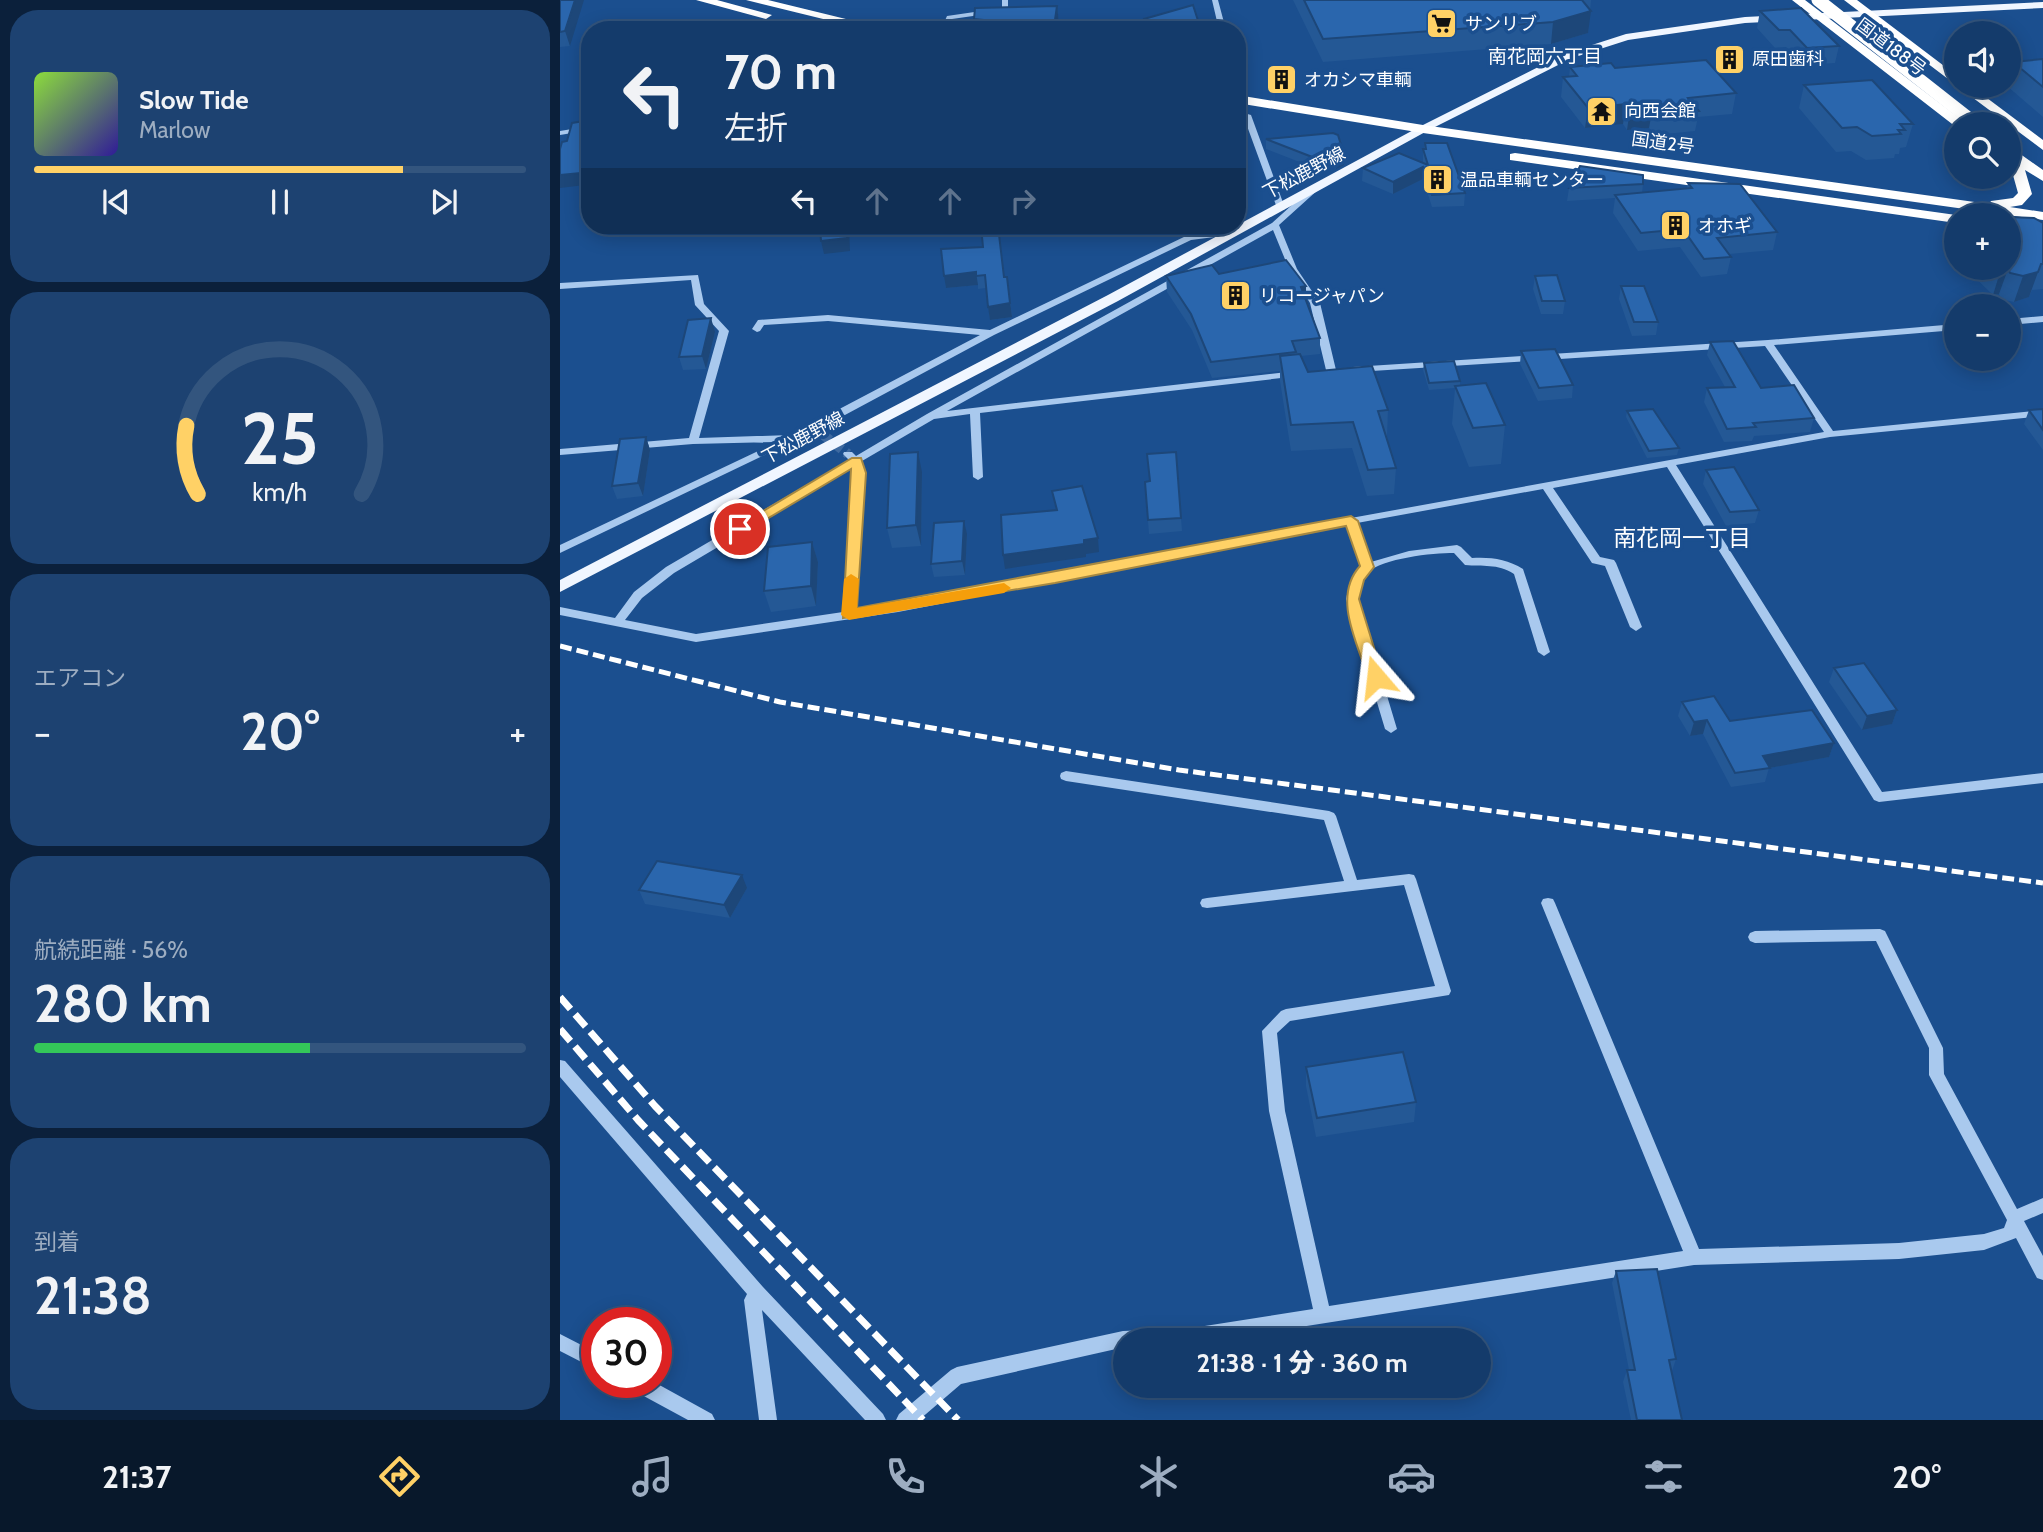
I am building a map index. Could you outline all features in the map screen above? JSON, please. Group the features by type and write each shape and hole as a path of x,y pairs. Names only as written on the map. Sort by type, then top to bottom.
{"highway":[{"path":"702,0 794,21"},
{"path":"752,0 845,21"},
{"name":"国道188号","path":"1798,0 1945,112"},
{"name":"国道188号","path":"1818,0 1961,112"},
{"name":"国道188号","path":"1850,0 1944,71"},
{"path":"1979,98 2043,146"},
{"name":"国道2号","path":"1246,108 1423,129 2043,216"},
{"name":"国道2号","path":"1246,108 1404,141 1944,217"},
{"path":"2021,160 2043,177"},
{"path":"2021,170 2043,189"},
{"path":"1931,199 1995,205 2017,202 2025,194 2021,183"},
{"path":"2021,229 2043,232"}],"main road":[{"name":"下松鹿野線","path":"1246,226 1423,129 1568,56 1626,37 1707,24 2043,5"},
{"name":"下松鹿野線","path":"560,587 1229,235"}],"street":[{"path":"948,21 949,17 1006,10 1005,0"},
{"path":"1215,0 1221,21"},
{"path":"1246,120 1281,208"},
{"path":"560,133 581,130"},
{"path":"618,622 638,595 670,570 852,457 1275,225 1316,188"},
{"path":"1275,225 1293,269 1315,303 1331,370"},
{"path":"560,549 793,438 817,431 991,333 1189,238 1212,235"},
{"path":"560,286 695,277 700,305 723,331 693,441"},
{"path":"758,329 761,322 828,318 991,333"},
{"path":"2021,321 2043,319"},
{"path":"1318,372 1768,343 1944,328"},
{"path":"1768,343 1830,435"},
{"path":"931,416 1304,373"},
{"path":"975,411 978,477"},
{"path":"560,611 696,638 849,615 1055,579 1351,521 1830,435 2043,413"},
{"path":"560,452 693,441 793,438"},
{"path":"849,615 859,473 852,457"},
{"path":"1671,465 1879,797 2043,778"},
{"path":"1547,487 1596,561 1610,563 1636,627"},
{"path":"1351,521 1367,567"},
{"path":"1391,729 1352,599 1357,578 1367,567 1439,548 1457,549 1469,562 1508,565 1519,572 1544,652"},
{"path":"1066,776 1329,816 1352,884"},
{"path":"1207,903 1409,879 1444,991 1286,1015 1269,1031 1276,1111 1323,1315"},
{"path":"1548,903 1695,1257"},
{"path":"1755,937 1880,935 1936,1048 1937,1075 2016,1217 2043,1272"},
{"path":"560,1066 757,1293 877,1420"},
{"path":"905,1420 957,1376 1123,1339 1192,1336 1695,1257 1899,1251 1984,1242 2010,1234 2016,1217 2043,1205"},
{"path":"757,1293 752,1300 768,1420"},
{"path":"560,1342 581,1353"},
{"path":"664,1398 705,1420"}],"building":[{"path":"560,0 575,0 565,31 560,32"},
{"path":"1304,0 1582,0 1591,11 1553,22 1323,39"},
{"path":"1193,5 1198,21 1144,21"},
{"path":"1057,6 1055,21 974,19 975,8"},
{"path":"1801,8 1839,46 1807,48 1790,30 1779,30 1760,11"},
{"path":"2043,59 2043,87 2021,69 2021,61"},
{"path":"1706,60 1736,93 1688,98 1699,111 1658,114 1653,107 1630,109 1626,104 1588,108 1563,77 1577,76 1570,67 1611,63 1615,68"},
{"path":"1872,80 1913,124 1900,124 1905,130 1898,130 1901,134 1872,136 1857,127 1842,128 1804,85"},
{"path":"581,122 581,173 560,175 560,149 562,142 567,141 572,123"},
{"path":"1333,133 1338,135 1344,155 1336,159 1327,155 1320,160 1266,139"},
{"path":"1425,143 1447,143 1465,193 1432,195 1423,167 1393,182 1363,168 1399,153 1428,165 1423,149 1426,149"},
{"path":"1580,166 1643,175 1643,184 1569,188"},
{"path":"1688,183 1740,184 1777,232 1717,238 1731,257 1704,259 1683,229 1641,233 1615,195 1692,188"},
{"path":"2021,217 2034,218 2043,223 2043,264 2038,272 2023,276"},
{"path":"821,235 847,235 847,238 821,241"},
{"path":"982,235 999,235 1010,303 988,307 985,275 976,276 976,272 944,276 941,249 983,247"},
{"path":"1286,260 1306,286 1301,287 1320,338 1292,341 1296,352 1211,362 1191,314 1166,276 1212,265 1219,274"},
{"path":"1557,275 1565,301 1542,301 1535,276"},
{"path":"1621,286 1644,286 1658,322 1634,322"},
{"path":"711,318 702,356 679,357 688,320"},
{"path":"1733,341 1761,388 1794,385 1814,418 1753,423 1756,427 1727,429 1707,388 1735,387 1710,342"},
{"path":"1555,349 1573,385 1539,388 1521,351"},
{"path":"1300,354 1308,372 1372,366 1388,410 1378,411 1396,468 1368,470 1353,422 1291,425 1280,356"},
{"path":"1454,361 1460,381 1429,383 1424,363"},
{"path":"1486,383 1505,425 1473,428 1455,386"},
{"path":"1653,409 1679,448 1649,451 1627,411"},
{"path":"2043,409 2043,430 2029,410"},
{"path":"646,437 638,483 612,486 620,439"},
{"path":"918,452 916,525 887,528 890,454"},
{"path":"1176,452 1181,518 1148,520 1145,482 1150,481 1147,454"},
{"path":"1734,467 1759,510 1730,512 1706,470"},
{"path":"1082,486 1098,538 1084,540 1084,544 1003,555 1001,515 1057,510 1052,491"},
{"path":"964,521 962,561 931,564 934,523"},
{"path":"812,542 811,586 764,591 768,547"},
{"path":"1864,663 1897,710 1867,716 1834,668"},
{"path":"1714,696 1730,721 1812,710 1834,743 1763,756 1770,768 1735,773 1707,720 1694,722 1682,702"},
{"path":"657,861 742,875 724,905 639,890"},
{"path":"1403,1052 1416,1102 1317,1118 1306,1067"},
{"path":"1657,1269 1676,1359 1669,1360 1682,1420 1637,1420 1627,1370 1635,1370 1616,1271"}],"tunnel":[{"path":"822,434 848,454"}],"railway":[{"path":"560,646 780,702 1179,770 2043,883"},
{"path":"560,997 655,1106 958,1420"},
{"path":"560,1029 638,1120 923,1420"}],"slow traffic":[{"path":"851,579 849,615 1004,588"}],"place":[{"name":"サンリブ","path":"1442,24"},
{"name":"原田歯科","path":"1729,59"},
{"name":"オカシマ車輌","path":"1281,80"},
{"name":"向西会館","path":"1601,111"},
{"name":"温品車輌センター","path":"1437,180"},
{"name":"オホギ","path":"1675,226"},
{"name":"リコージャパン","path":"1236,296"}],"district":[{"name":"南花岡六丁目","path":"1545,56"},
{"name":"南花岡一丁目","path":"1682,538"}],"route":[{"path":"740,529 857,461 859,473 849,615 1055,579 1351,521 1367,567 1357,578 1352,599 1376,677"}]}
